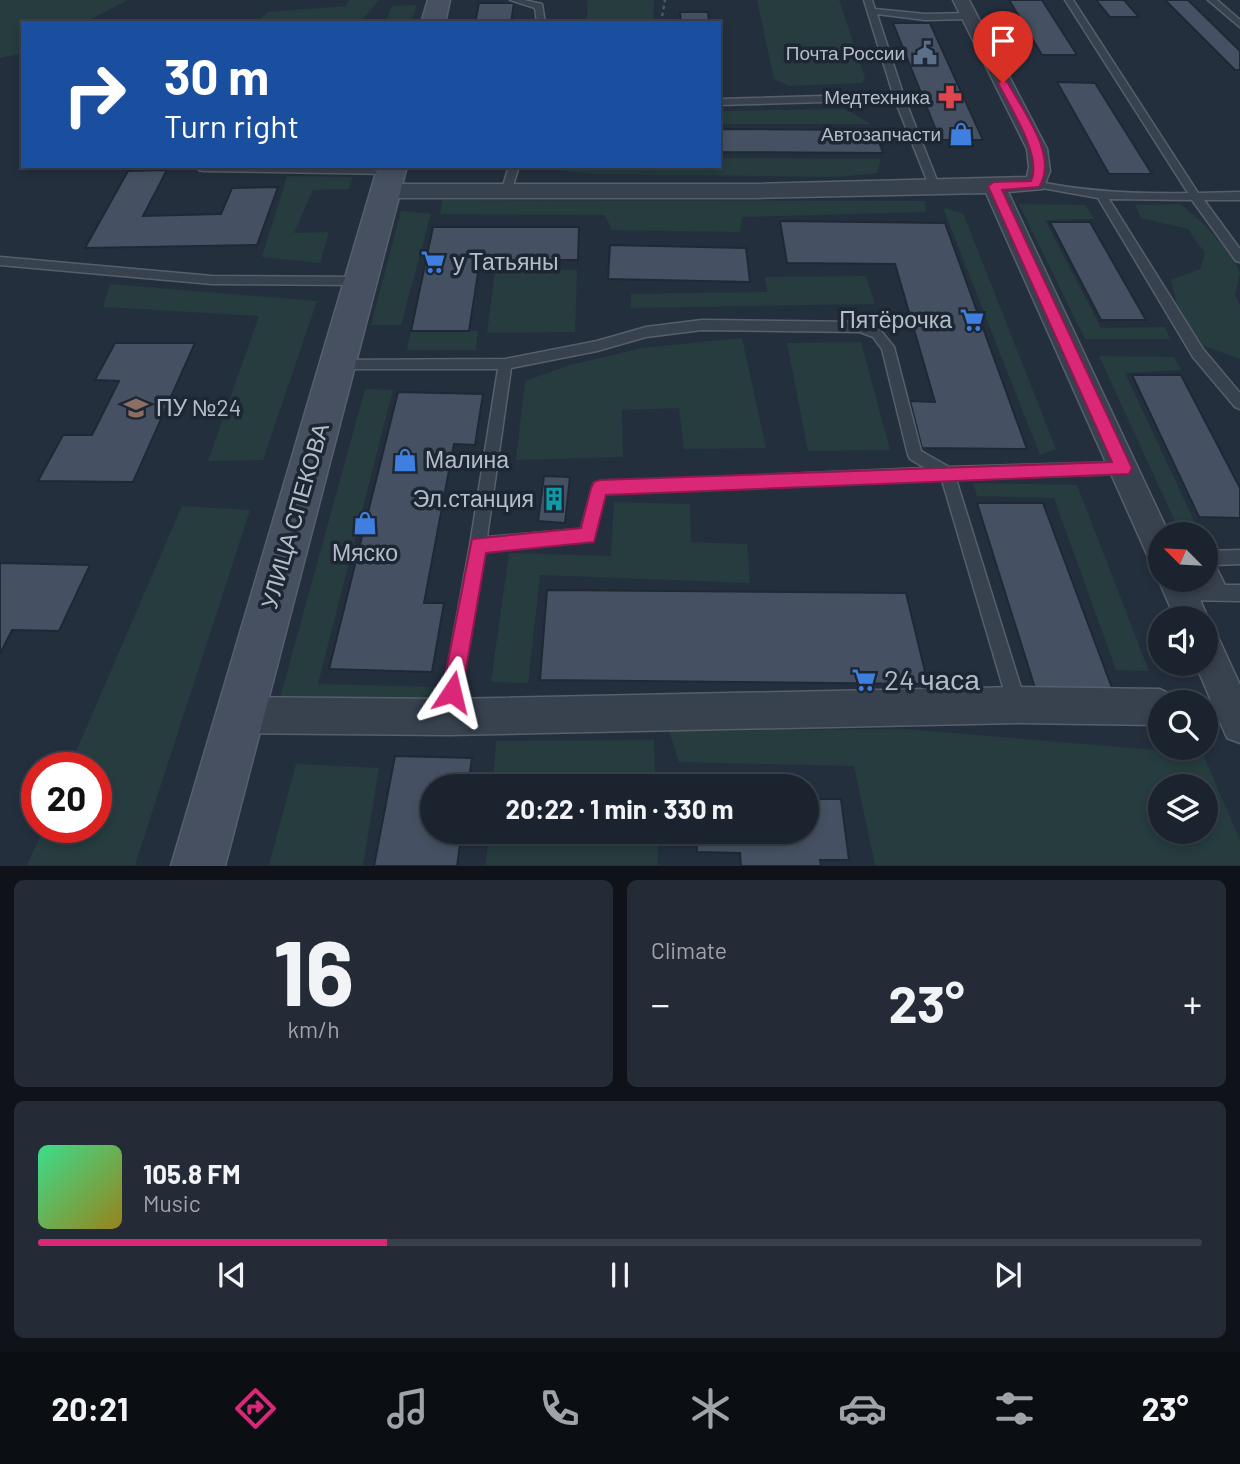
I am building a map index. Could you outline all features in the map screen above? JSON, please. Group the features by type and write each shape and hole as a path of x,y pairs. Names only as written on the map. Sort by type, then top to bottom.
{"main road":[{"path":"434,21 439,0"},
{"name":"УЛИЦА СПЕКОВА","path":"198,866 390,176"}],"street":[{"path":"390,176 507,189 935,188 1035,184 1040,176 1037,149 965,8"},
{"path":"994,186 1148,522"},
{"path":"1214,676 1226,713"},
{"path":"240,715 447,717 1018,705 1148,707"}],"lane":[{"path":"514,0 539,6 541,21"},
{"path":"868,0 899,97 935,188"},
{"path":"1069,0 1195,196 1240,258"},
{"path":"1212,0 1240,24"},
{"path":"872,11 925,17 965,8"},
{"path":"721,102 899,97"},
{"path":"204,168 390,176"},
{"path":"507,189 513,168"},
{"path":"1035,184 1065,192 1102,196 1240,196"},
{"path":"1102,196 1198,354 1240,403"},
{"path":"0,261 212,280 361,281"},
{"path":"338,364 505,364 597,346 646,332 702,325 862,327 877,334 888,347 915,455 947,473 1018,705"},
{"path":"447,717 478,545 505,364"},
{"path":"478,545 587,536 600,488 1124,468"},
{"path":"1218,559 1240,557"},
{"path":"1218,587 1221,594"},
{"path":"1182,596 1240,593"}],"path":[{"path":"660,21 664,0"}],"green space":[{"path":"0,0 128,0 87,21 21,21 21,53 0,58"},
{"path":"349,0 379,0 362,21 257,21 268,12 346,6"},
{"path":"588,0 654,0 653,21 586,21"},
{"path":"757,0 839,0 865,78 862,83 789,86 774,79"},
{"path":"417,5 411,21 386,21 392,6"},
{"path":"845,109 871,124 721,124 721,111"},
{"path":"721,158 881,159 877,173 839,177 592,174 546,169 721,168"},
{"path":"287,176 353,177 349,189 313,190 294,233 329,232 320,263 262,257"},
{"path":"442,200 925,201 926,212 742,217 740,232 612,230 605,215 440,214"},
{"path":"1019,204 1085,205 1094,219 1045,220 1101,328 1165,327 1170,339 1085,339"},
{"path":"1181,204 1205,225 1233,258 1240,273 1235,295 1240,305 1240,359 1204,346 1178,310 1171,280 1200,269 1205,253 1188,229 1141,218 1135,205"},
{"path":"943,208 963,213 1056,449 1040,455"},
{"path":"401,211 431,214 401,325 371,325"},
{"path":"495,270 577,270 575,332 487,333"},
{"path":"866,276 875,304 631,308 631,294 767,292 765,277"},
{"path":"110,284 317,301 263,460 208,461 259,316 103,307"},
{"path":"411,331 478,331 476,350 407,350"},
{"path":"742,338 766,448 684,449 679,408 622,410 623,457 516,460 525,381 570,365 642,348"},
{"path":"861,342 890,450 808,451 787,343"},
{"path":"1099,356 1174,357 1181,370 1125,373 1195,522 1175,522"},
{"path":"365,389 393,390 318,684 441,687 437,703 280,698"},
{"path":"973,483 1077,485 1148,671 1116,670 1054,498 977,496"},
{"path":"614,502 690,504 691,542 747,544 750,583 540,575 528,683 491,682 509,553 611,556"},
{"path":"182,506 250,510 135,865 27,865 37,843 112,843 112,752 76,752"},
{"path":"903,729 1148,749 1148,760 1206,760 1212,774 1148,774 1148,844 1218,844 1218,789 1240,840 1240,865 875,865 854,766 679,762 669,731"},
{"path":"654,740 655,774 494,774 496,741"},
{"path":"296,764 379,768 363,865 269,865"},
{"path":"488,844 657,844 658,865 486,865"}],"building":[{"path":"1009,0 1042,0 1077,55 1042,55"},
{"path":"1096,0 1124,0 1139,17 1110,17"},
{"path":"1165,0 1188,0 1240,51 1240,70 1235,70"},
{"path":"479,3 514,3 511,21 475,21"},
{"path":"680,12 708,12 709,21 681,21"},
{"path":"893,23 930,23 983,140 940,140"},
{"path":"1057,82 1095,83 1152,174 1109,174"},
{"path":"721,129 875,130 883,153 721,152"},
{"path":"167,170 143,216 221,214 232,188 278,187 257,245 85,248 128,171"},
{"path":"780,221 945,223 1027,449 922,448 910,401 935,402 895,264 787,263"},
{"path":"1050,222 1090,222 1146,320 1101,320"},
{"path":"433,227 579,227 578,260 480,260 469,331 411,331"},
{"path":"610,245 746,248 750,282 608,279"},
{"name":"ПУ №24","path":"115,343 195,343 133,482 38,481 63,435 92,435 119,381 95,380"},
{"path":"1132,375 1181,375 1240,488 1240,518 1199,517"},
{"path":"398,392 483,394 475,445 454,444 424,603 444,603 432,672 329,669"},
{"name":"Эл.станция","path":"544,476 570,477 565,523 538,521"},
{"path":"977,503 1043,503 1112,688 1035,688"},
{"path":"0,563 90,565 59,631 12,630 0,654"},
{"path":"547,590 906,593 928,684 540,680"},
{"path":"395,756 472,758 470,774 420,774 420,844 460,844 457,866 374,866"},
{"path":"819,799 841,799 849,860 820,860 821,866 741,866 740,853 697,852 697,844 819,844"}],"place":[{"name":"Почта России","path":"925,53"},
{"name":"Медтехника","path":"950,97"},
{"name":"Автозапчасти","path":"961,134"},
{"name":"у Татьяны","path":"433,262"},
{"name":"Пятёрочка","path":"972,320"},
{"name":"ПУ №24","path":"136,408"},
{"name":"Малина","path":"405,460"},
{"name":"Эл.станция","path":"554,499"},
{"name":"Мяско","path":"365,523"},
{"name":"24 часа","path":"864,680"}],"route":[{"path":"452,692 478,545 587,536 600,488 1124,468 994,186 1035,184 1040,176 1037,149 1003,83"}]}
